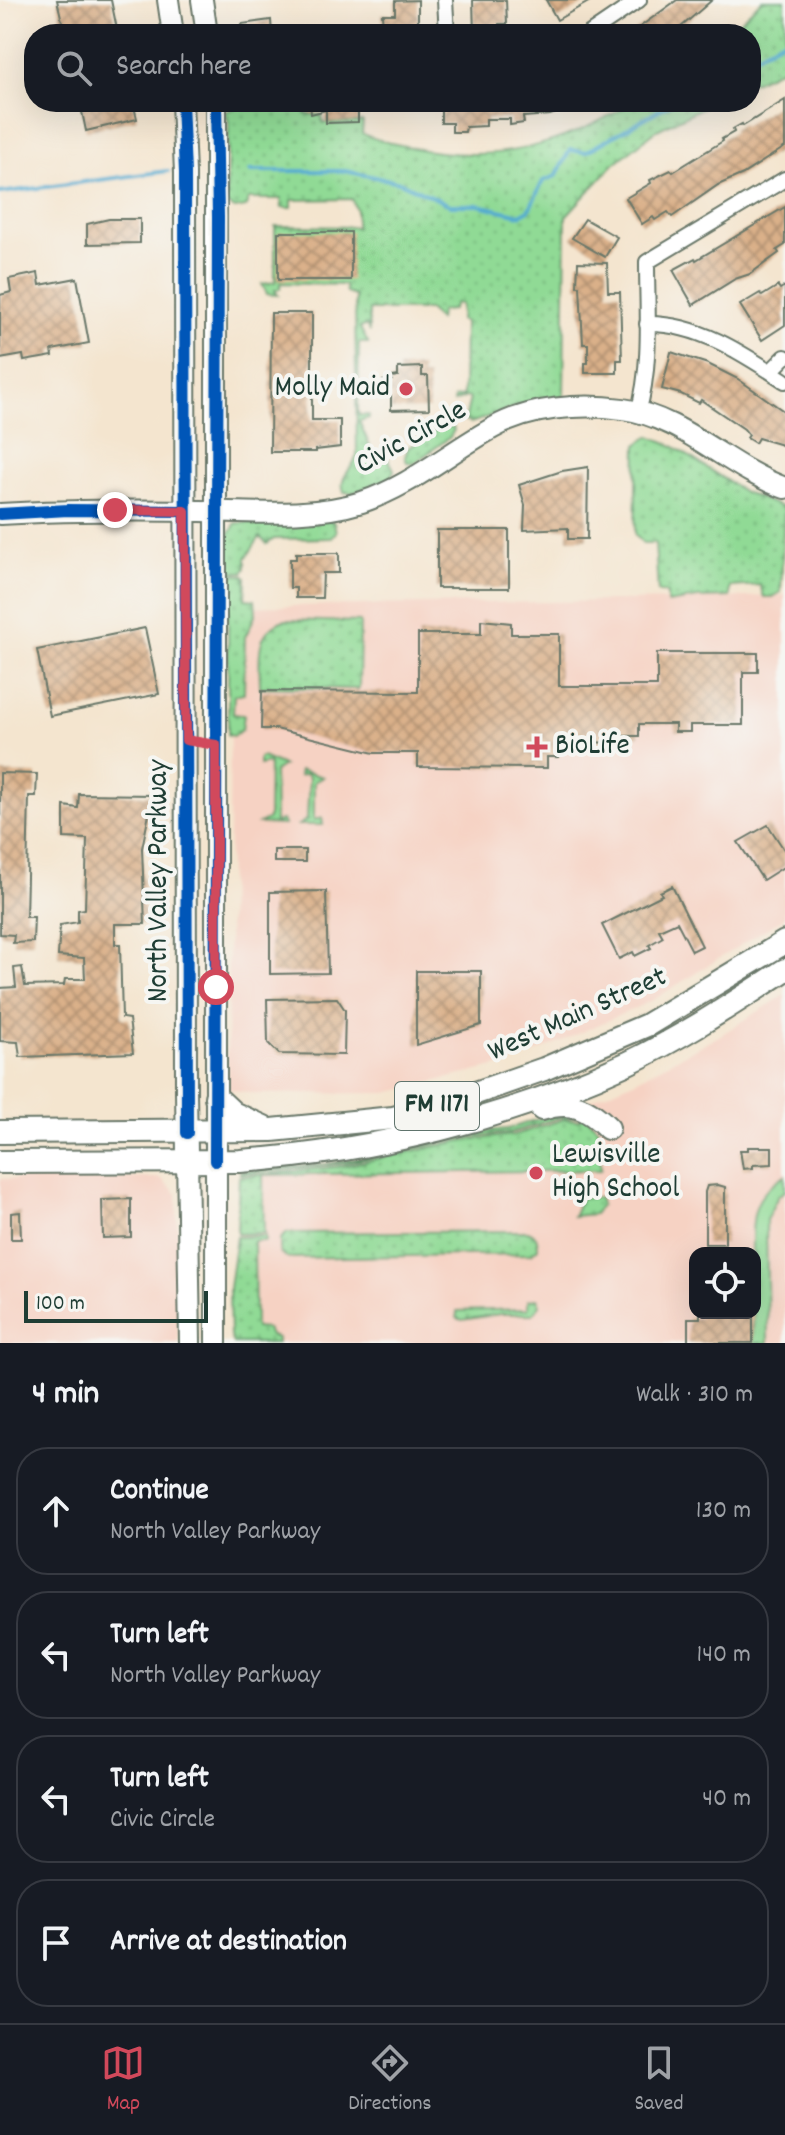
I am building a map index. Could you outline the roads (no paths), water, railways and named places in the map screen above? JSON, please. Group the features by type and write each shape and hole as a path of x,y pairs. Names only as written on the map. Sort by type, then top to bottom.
{"main road":[{"path":"168,0 172,24"},
{"path":"202,0 206,24"},
{"name":"North Valley Parkway","path":"182,112 190,1343"},
{"name":"North Valley Parkway","path":"216,112 216,1343"},
{"name":"Civic Circle","path":"0,514 68,510 321,511 363,501 414,479 496,426 539,412 579,407 625,409 671,424 744,470 785,488"},
{"path":"186,740 216,745"},
{"path":"186,829 216,830"},
{"path":"186,896 216,896"},
{"name":"West Main Street","path":"0,1132 216,1132 272,1130 393,1118 516,1079 647,1025 785,942"},
{"name":"West Main Street","path":"0,1162 273,1159 407,1137 478,1119 560,1092 602,1074 700,1025 785,970"},
{"path":"593,1048 602,1074"},
{"path":"216,1097 240,1117 272,1130"},
{"path":"478,1119 518,1117 548,1106 569,1103 595,1114 608,1128"}],"street":[{"path":"445,0 446,24"},
{"path":"604,24 639,0"},
{"path":"638,413 646,376 647,262 785,179"},
{"path":"647,324 704,335 753,359 785,381"},
{"path":"771,371 785,357"}],"waterway":[{"path":"761,52 785,39"},
{"path":"250,171 345,171 400,182 450,205 479,205 520,215 529,210 543,181 556,176 570,150 586,152 656,112"},
{"path":"0,193 168,171"}],"place":[{"name":"Molly Maid","path":"406,389"},
{"name":"BioLife","path":"537,747"},
{"name":"Lewisville High School","path":"536,1173"}]}
